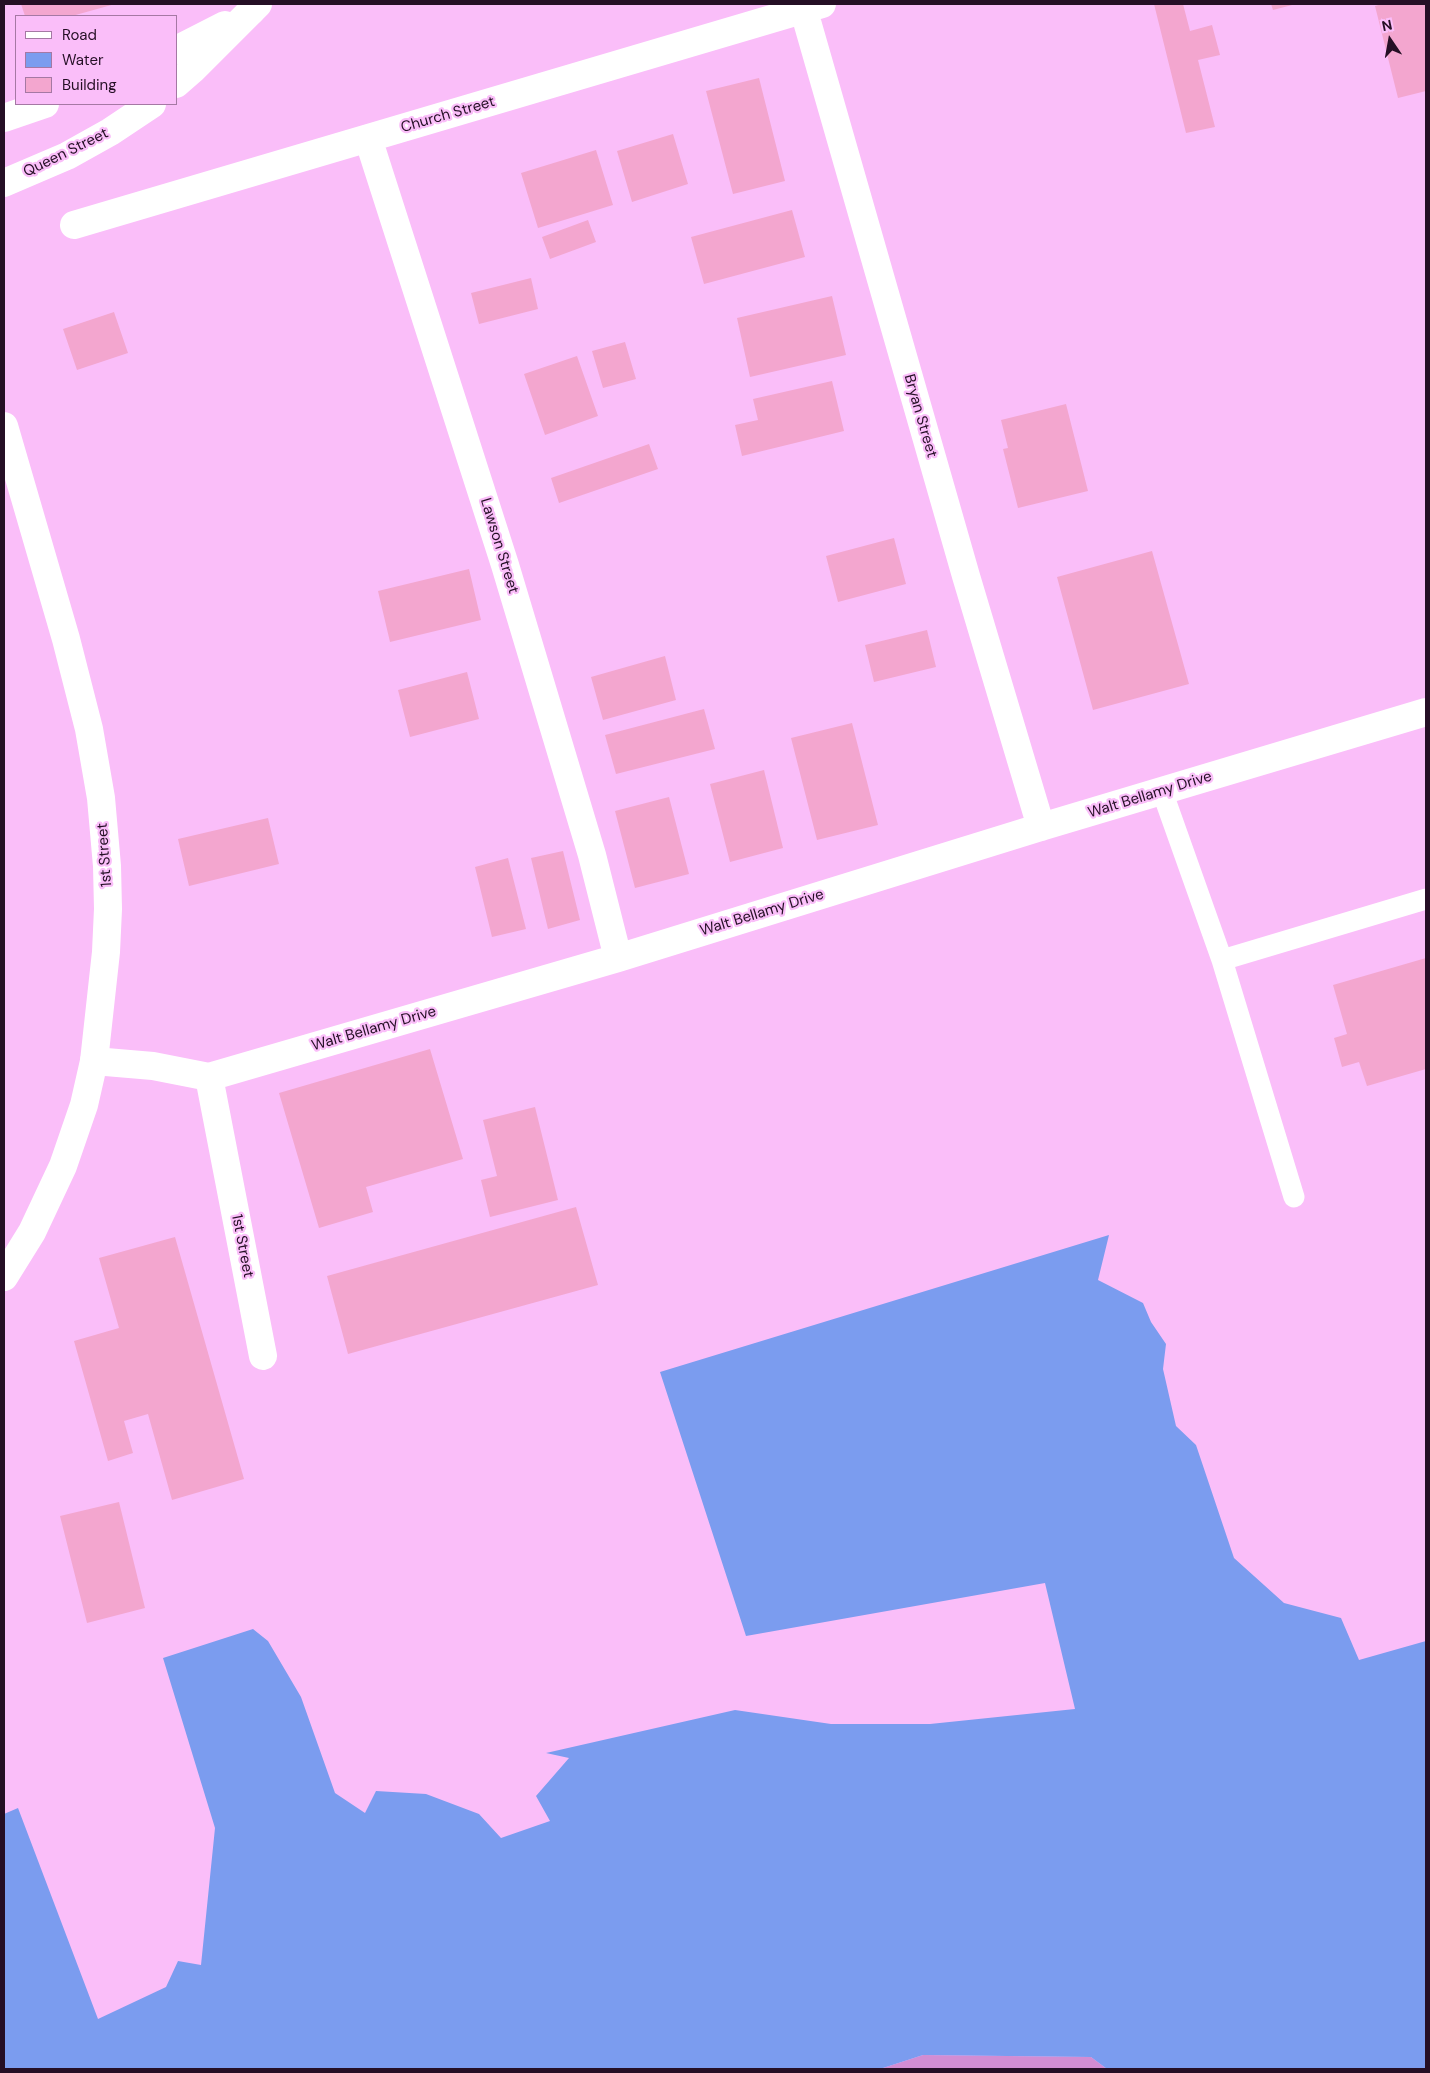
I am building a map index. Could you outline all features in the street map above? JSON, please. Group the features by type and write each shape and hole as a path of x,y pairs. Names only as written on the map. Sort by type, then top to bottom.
{"street":[{"name":"Church Street","path":"74,224 809,6"},
{"name":"Bryan Street","path":"809,6 966,576 1041,827"},
{"path":"178,49 254,7"},
{"path":"178,82 254,7"},
{"path":"4,118 42,105"},
{"name":"Queen Street","path":"4,183 67,156 110,132 150,105"},
{"name":"Lawson Street","path":"368,138 505,565 592,855 618,958"},
{"name":"1st Street","path":"4,426 66,639 89,729 101,798 107,866 108,909 106,952 94,1060 84,1105 63,1166 32,1232 4,1277"},
{"name":"Walt Bellamy Drive","path":"94,1060 153,1066 209,1077 618,958 1041,827 1426,712"},
{"name":"1st Street","path":"209,1077 263,1356"}],"lane":[{"path":"1162,791 1222,960 1294,1197"},
{"path":"1222,960 1426,899"}],"shaded area":[{"path":"923,2055 1091,2057 1107,2069 880,2069"}],"water":[{"path":"1109,1235 1098,1280 1143,1303 1151,1322 1166,1344 1163,1369 1176,1426 1196,1445 1234,1558 1284,1603 1341,1618 1359,1660 1426,1641 1426,2069 1107,2069 1091,2057 923,2055 880,2069 4,2069 4,1814 18,1808 98,2019 166,1987 178,1961 201,1965 215,1828 163,1658 253,1629 268,1641 301,1697 335,1793 365,1813 376,1791 426,1794 479,1814 501,1838 550,1821 536,1796 569,1758 546,1753 735,1710 831,1724 930,1724 1075,1709 1045,1583 746,1636 660,1372"}],"building":[{"path":"21,4 115,4 76,15 25,15"},
{"path":"1154,4 1183,4 1190,31 1212,25 1220,55 1198,60 1215,127 1186,133"},
{"path":"1271,4 1296,4 1273,10"},
{"path":"1382,4 1426,4 1426,91 1398,98 1375,6"},
{"path":"759,78 785,181 733,194 706,91"},
{"path":"673,134 688,184 632,202 617,151"},
{"path":"596,150 613,205 538,228 521,173"},
{"path":"792,210 805,257 704,284 691,237"},
{"path":"588,220 596,242 550,259 542,237"},
{"path":"531,278 538,309 479,324 471,293"},
{"path":"832,296 846,355 750,377 737,318"},
{"path":"114,312 128,353 77,370 63,329"},
{"path":"625,342 636,379 603,388 592,351"},
{"path":"577,356 598,416 545,435 524,374"},
{"path":"832,381 844,431 742,456 735,425 758,420 753,399"},
{"path":"1066,404 1088,491 1018,508 1003,449 1008,448 1001,420"},
{"path":"649,444 658,469 559,503 551,478"},
{"path":"894,538 906,584 838,602 826,556"},
{"path":"1152,551 1189,684 1093,710 1057,577"},
{"path":"469,569 481,620 390,642 378,591"},
{"path":"927,630 936,667 874,682 865,645"},
{"path":"665,656 676,700 603,720 591,677"},
{"path":"467,672 479,719 410,737 398,690"},
{"path":"704,709 715,749 616,774 605,735"},
{"path":"852,723 878,825 817,840 791,738"},
{"path":"764,770 783,848 730,862 710,784"},
{"path":"669,797 689,874 635,888 615,811"},
{"path":"268,818 279,864 189,886 178,839"},
{"path":"563,851 580,920 548,929 531,858"},
{"path":"508,858 526,929 492,937 475,867"},
{"path":"1426,958 1426,1069 1367,1086 1359,1062 1342,1067 1334,1038 1347,1034 1333,985"},
{"path":"430,1049 463,1159 366,1187 373,1212 319,1228 279,1093"},
{"path":"535,1107 558,1200 490,1217 481,1180 497,1176 483,1120"},
{"path":"576,1207 598,1285 348,1354 327,1276"},
{"path":"175,1237 244,1479 172,1500 148,1414 124,1421 133,1453 108,1461 74,1341 119,1328 99,1258"},
{"path":"119,1502 145,1608 87,1623 60,1516"}]}
